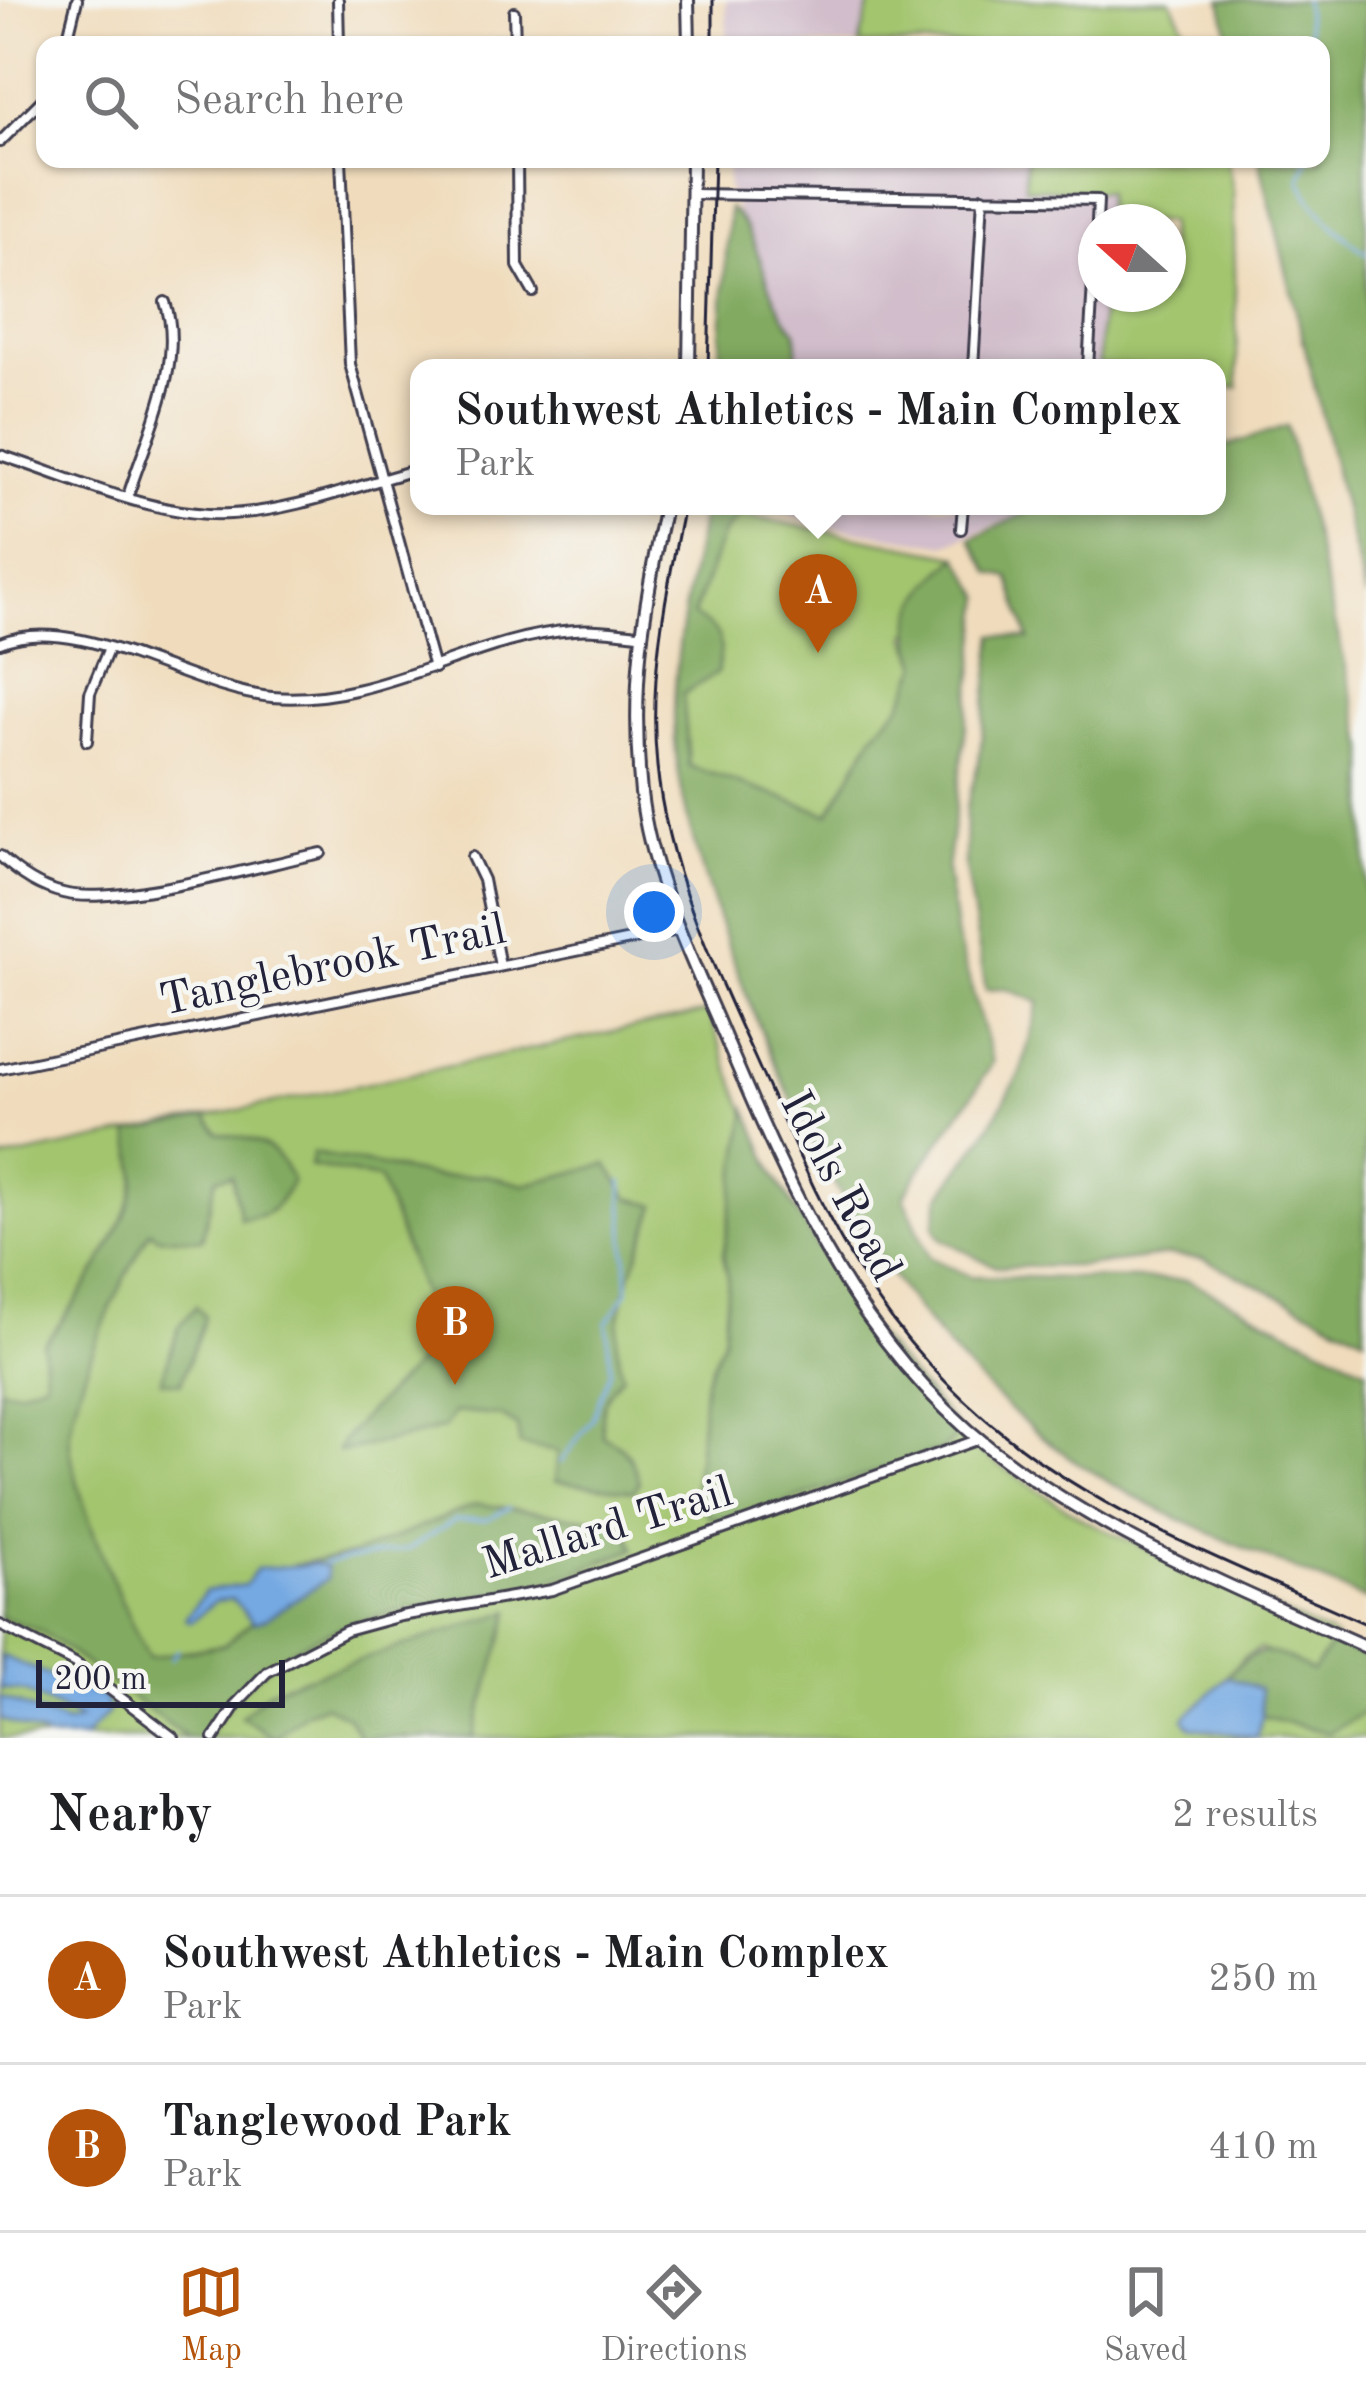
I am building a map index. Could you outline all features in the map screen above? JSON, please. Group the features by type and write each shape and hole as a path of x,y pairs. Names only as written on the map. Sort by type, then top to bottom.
{"street":[{"path":"68,36 76,0"},
{"path":"338,0 339,36"},
{"path":"688,0 689,36"},
{"path":"514,12 514,36"},
{"path":"0,142 36,106"},
{"path":"341,168 350,364 378,480 434,668"},
{"path":"517,168 518,266 533,292"},
{"path":"689,359 692,168"},
{"path":"693,194 983,197 1098,200 1098,204"},
{"path":"974,359 983,197"},
{"path":"128,496 171,356 171,320 165,302"},
{"path":"1089,359 1091,312"},
{"path":"0,455 128,496 182,510 228,515 278,509 410,471"},
{"name":"Idols Road","path":"662,515 638,634 642,799 679,930 806,1221 873,1326 980,1439 1076,1509 1366,1647"},
{"path":"962,529 963,515"},
{"path":"0,643 38,634 108,650 230,692 277,698 324,697 570,630 638,634"},
{"path":"87,741 90,693 108,650"},
{"path":"0,856 22,877 66,895 110,895 322,853"},
{"path":"472,857 483,880 500,966"},
{"name":"Tanglebrook Trail","path":"0,1069 679,930"},
{"name":"Mallard Trail","path":"214,1738 237,1703 267,1672 346,1631 401,1616 552,1590 980,1439"},
{"path":"0,1625 75,1663 174,1738"}],"shaded area":[{"path":"726,0 870,0 861,36 727,36"},
{"path":"727,168 1026,168 1025,188 1106,192 1106,204 1078,204 1078,312 1101,312 1099,359 798,359 796,331 775,309 727,186"},
{"path":"790,515 1019,515 946,545 812,524"}],"green space":[{"path":"871,0 1171,0 1189,36 861,36"},
{"path":"1221,0 1366,0 1366,598 1261,168 1330,168 1330,36 1229,36"},
{"path":"1026,168 1229,168 1238,387 1226,387 1226,359 1099,359 1101,312 1186,312 1186,204 1106,204 1106,192 1025,188"},
{"path":"729,208 749,233 776,300 796,331 798,359 720,359"},
{"path":"1287,426 1366,749 1364,1337 1204,1259 1169,1255 1084,1266 996,1267 940,1238 934,1226 940,1196 984,1136 1021,1072 1039,1002 1006,989 986,990 965,867 966,809 979,761 994,635 1029,639 1009,577 991,573 971,539 1022,515 1226,515 1226,446"},
{"path":"702,515 740,515 723,533 693,616 716,632 720,652 717,673 683,694 689,766 829,814 874,734 901,705 919,665 912,618 933,580 958,556 983,597 947,870 957,938 993,1062 904,1196 929,1257 970,1276 1188,1280 1366,1369 1366,1600 1156,1508 1077,1463 986,1387 891,1274 814,1146 782,1079 702,868 682,792 675,740 682,623"},
{"path":"740,515 958,556 941,572 907,636 919,665 901,705 874,734 830,814 689,766 683,694 717,672 693,617 723,534"},
{"path":"708,1012 758,1145 831,1284 940,1418 975,1449 1083,1519 1336,1638 1312,1673 1260,1649 1244,1657 1185,1720 1210,1731 1240,1732 1259,1730 1262,1716 1329,1733 1366,1711 1366,1738 0,1738 0,1160"},
{"path":"747,1109 775,1176 858,1315 957,1428 957,1437 944,1449 729,1521 709,1517 694,1492 705,1380 723,1339 728,1278 723,1255"},
{"path":"207,1117 218,1133 271,1150 292,1180 273,1209 240,1219 232,1175 216,1178 202,1239 158,1237 150,1231 102,1328 70,1430 86,1510 149,1657 224,1645 296,1585 294,1564 350,1556 477,1504 624,1523 634,1549 542,1584 390,1613 308,1641 271,1664 237,1696 206,1738 188,1738 41,1631 0,1617 0,1389 20,1390 45,1380 43,1344 98,1266 131,1198 135,1168 129,1133"},
{"path":"313,1153 438,1177 486,1175 524,1185 607,1164 629,1198 656,1205 621,1313 618,1356 623,1375 604,1402 602,1418 603,1436 623,1449 634,1465 639,1482 634,1491 555,1481 558,1452 520,1445 517,1426 501,1416 455,1412 444,1428 338,1451 439,1338 379,1179 310,1166"},
{"path":"196,1306 205,1317 181,1383 161,1381 179,1327"},
{"path":"511,1611 473,1738 361,1738 348,1717 324,1705 305,1712 274,1738 241,1716 271,1689"},
{"path":"1332,1643 1366,1657 1366,1711 1329,1733 1262,1716 1259,1689 1227,1677 1248,1658 1267,1653 1312,1672"}],"water":[{"path":"326,1567 327,1579 265,1619 254,1623 232,1599 215,1601 191,1622 185,1619 206,1591 245,1585 256,1569"},
{"path":"2,1656 106,1698 108,1712 84,1738 50,1738 0,1719 0,1697 67,1723 80,1719 26,1692 0,1688"},
{"path":"1227,1677 1259,1689 1262,1716 1256,1737 1191,1727 1184,1719"}],"waterway":[{"path":"1304,0 1309,36"},
{"path":"1304,168 1300,179 1313,202 1366,254"},
{"path":"561,1462 592,1419 610,1370 607,1322 628,1291 622,1181"},
{"path":"323,1564 409,1549 455,1520 487,1519 509,1508"},
{"path":"171,1659 178,1650"}],"railway":[{"path":"713,0 713,36"},
{"path":"708,359 714,168"},
{"path":"682,515 665,603 655,700 657,766 670,841 723,986 803,1165 854,1263 918,1352 958,1394 1047,1466 1180,1541 1366,1624"}],"place":[{"name":"Southwest Athletics - Main Complex","path":"818,653"},
{"name":"Tanglewood Park","path":"455,1385"}]}
